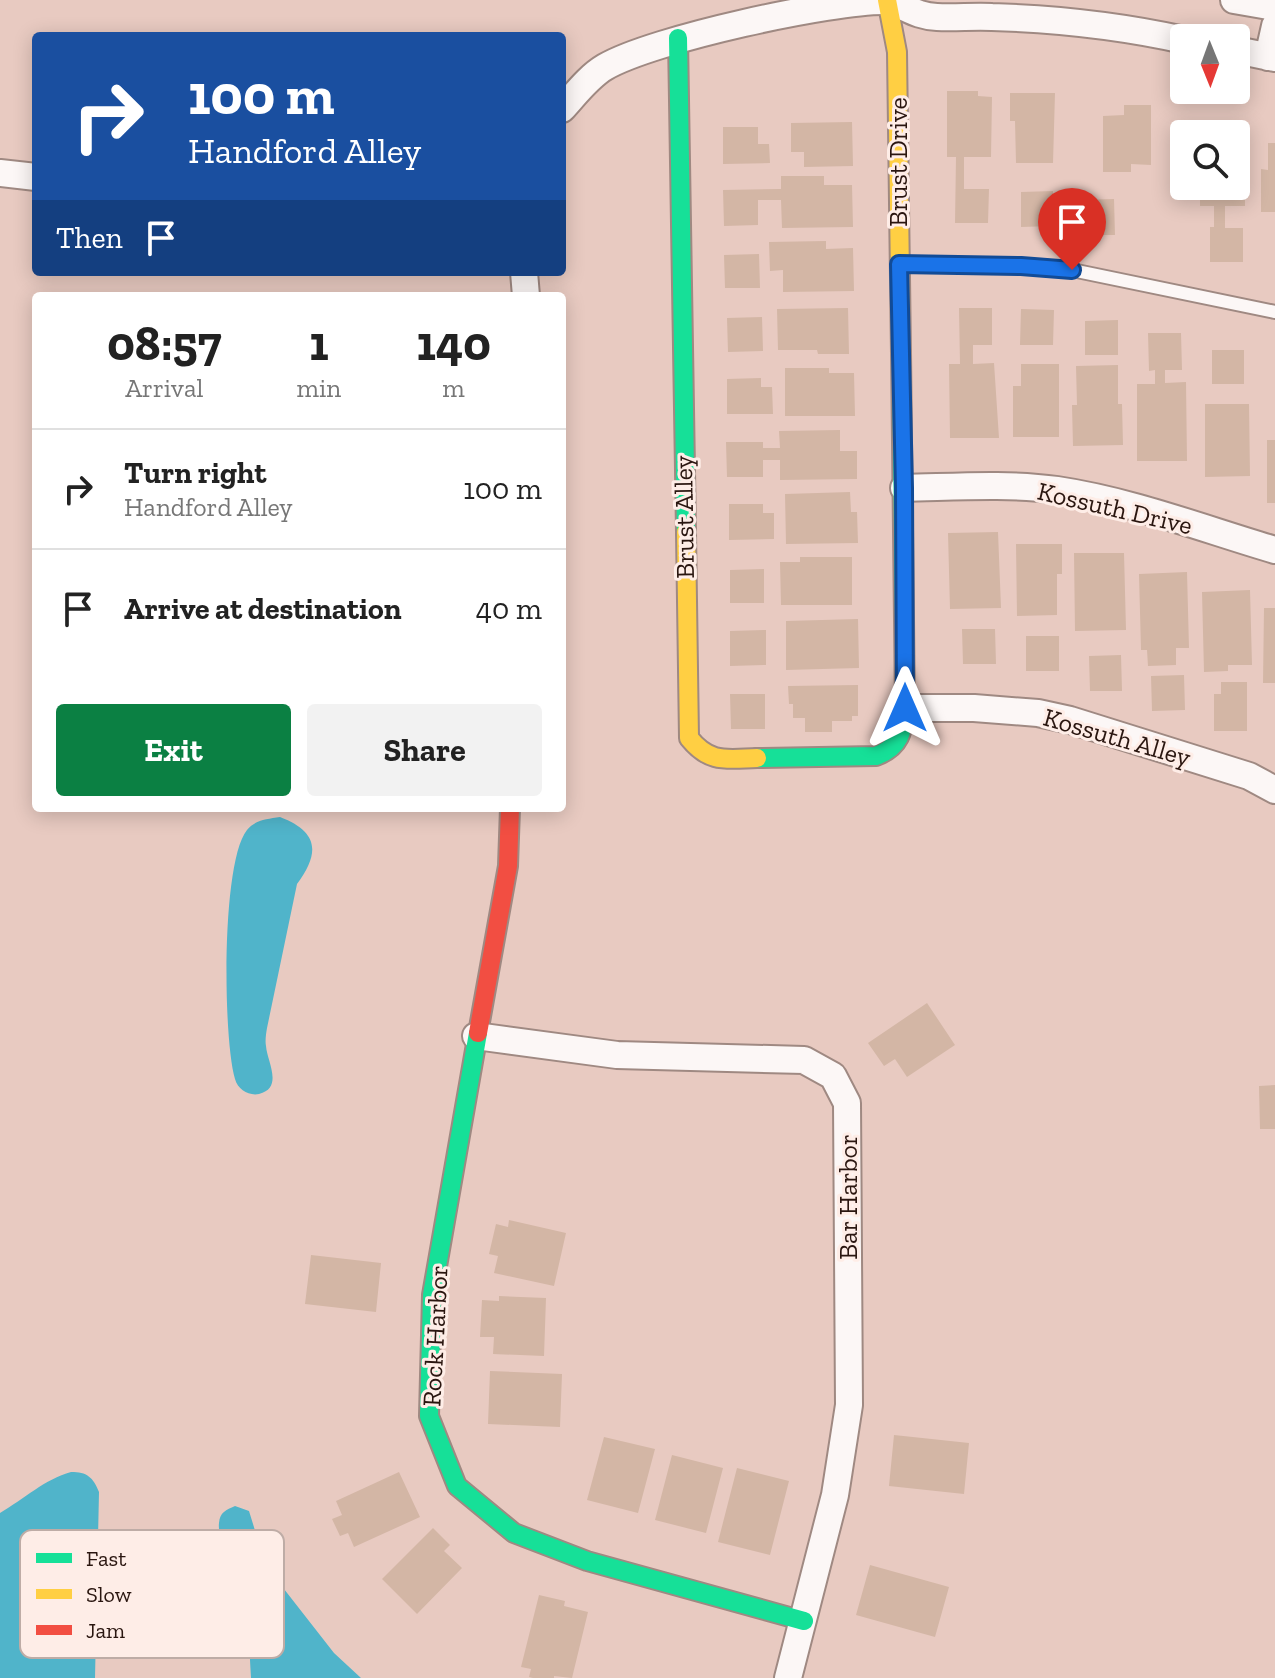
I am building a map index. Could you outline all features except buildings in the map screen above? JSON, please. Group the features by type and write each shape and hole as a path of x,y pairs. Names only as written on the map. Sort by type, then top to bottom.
{"street":[{"path":"566,105 588,80 606,67 678,38 839,0 888,0 923,16 1060,21 1134,29 1170,37"},
{"name":"Brust Drive","path":"888,0 897,52 905,708"},
{"path":"1234,0 1275,7"},
{"path":"1250,53 1271,58 1275,26"},
{"name":"Brust Alley","path":"678,38 689,738 701,753 723,759 876,756 889,752 898,743 905,708"},
{"path":"0,173 32,177"},
{"name":"Kossuth Drive","path":"904,488 1011,487 1056,490 1091,497 1275,550"},
{"name":"Kossuth Alley","path":"905,708 974,708 1038,713 1070,720 1228,770 1275,790"},
{"name":"Rock Harbor","path":"510,812 508,866 432,1295 429,1416 457,1486 514,1533 587,1561 804,1621"},
{"name":"Bar Harbor","path":"476,1036 617,1055 804,1060 833,1076 847,1103 849,1405 835,1495 788,1678"}],"lane":[{"path":"899,264 1072,270 1275,312"}],"water":[{"path":"280,817 302,829 312,844 312,853 310,863 297,884 267,1028 271,1086 267,1091 251,1094 236,1083 228,1028 227,952 232,877 247,830 258,822"},
{"path":"81,1473 89,1476 94,1483 99,1492 98,1530 20,1530 20,1658 95,1658 95,1678 0,1678 0,1513 61,1475"},
{"path":"235,1506 249,1511 255,1530 219,1530 220,1519 226,1510"},
{"path":"284,1589 334,1653 361,1678 251,1678 250,1658 284,1658"}],"traffic: fast":[{"path":"678,38 686,532"},
{"path":"757,758 876,756 899,738 905,708 901,353"},
{"path":"478,1033 432,1295 429,1416 457,1486 514,1533 587,1561 804,1621"}],"traffic: slow":[{"path":"887,0 897,52 901,353"},
{"path":"686,532 689,738 712,756 757,758"}],"traffic: jam":[{"path":"478,1033 508,866 510,812"}],"route":[{"path":"905,708 899,264 1072,270"}]}
